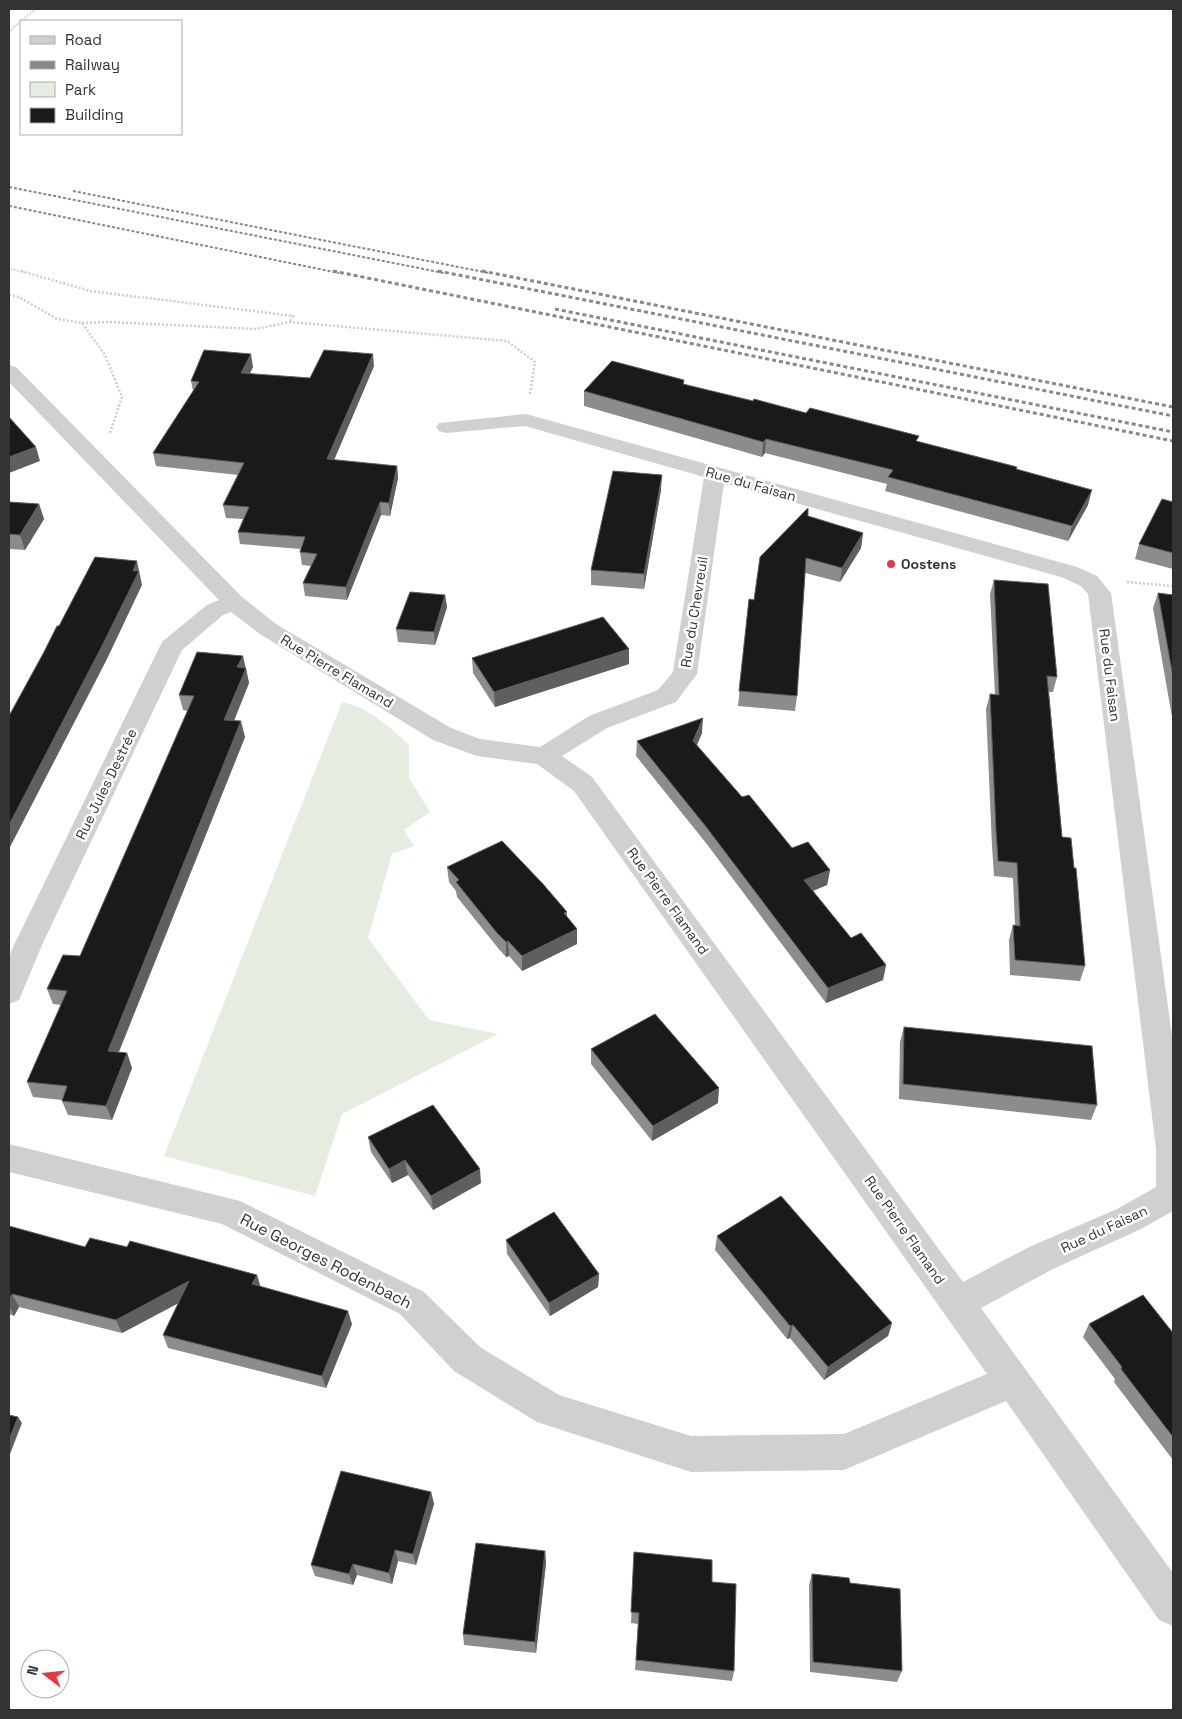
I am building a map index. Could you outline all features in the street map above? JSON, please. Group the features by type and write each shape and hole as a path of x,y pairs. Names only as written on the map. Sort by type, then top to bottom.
{"street":[{"name":"Rue Pierre Flamand","path":"9,371 234,602 268,629 442,734 477,747 544,756 583,784 1013,1380 1173,1606"},
{"name":"Rue du Faisan","path":"446,427 526,420 1069,572 1089,581 1099,593 1172,1149 1172,1195 1129,1219 1042,1258 957,1303"},
{"name":"Rue du Chevreuil","path":"544,756 598,722 667,696 685,674 715,474"},
{"name":"Rue Jules Destrée","path":"9,992 28,945 172,646 215,610 234,602"},
{"name":"Rue Georges Rodenbach","path":"9,1158 228,1211 412,1303 467,1358 550,1410 690,1454 844,1452 1013,1380"}],"path":[{"path":"22,20 36,9"},
{"path":"9,32 20,22"},
{"path":"9,268 90,291 293,316 290,322"},
{"path":"9,295 19,297 57,319 82,323 109,322 256,329 290,322 507,341 535,362 526,420"},
{"path":"82,323 105,356 122,397 99,464"}],"green space":[{"path":"342,702 370,713 409,745 409,778 430,812 404,830 414,846 392,854 368,938 429,1020 498,1034 342,1114 315,1196 164,1156"}],"building":[{"path":"204,350 251,354 241,373 310,378 324,350 373,354 327,459 397,466 389,503 380,502 346,587 303,583 317,554 300,552 305,537 238,532 249,507 223,505 244,463 153,453 199,382 191,381"},
{"path":"612,361 684,380 683,384 753,401 754,399 806,413 810,408 919,436 916,441 1017,467 1016,469 1092,490 1072,526 888,477 893,470 766,439 763,442 584,391"},
{"path":"9,417 36,447 9,457"},
{"path":"613,471 662,475 644,574 591,570"},
{"path":"1162,499 1173,502 1173,553 1139,544"},
{"path":"9,502 39,504 20,535 9,534"},
{"path":"808,508 808,516 863,533 842,568 806,558 797,696 739,691 749,599 754,600 760,557"},
{"path":"95,557 137,561 133,571 139,571 9,825 9,716"},
{"path":"994,580 1048,584 1057,677 1047,676 1062,837 1071,838 1074,868 1076,868 1085,966 1015,960 1013,925 1020,926 1017,863 998,861 996,831 990,694 999,695"},
{"path":"410,592 445,595 434,632 396,629"},
{"path":"1158,593 1173,595 1173,677"},
{"path":"603,617 629,649 494,692 472,658"},
{"path":"197,652 243,656 237,667 246,668 224,720 241,721 108,1051 127,1053 106,1106 62,1101 67,1086 27,1082 67,991 47,989 63,955 80,956 194,696 179,695"},
{"path":"703,718 693,741 742,797 749,795 792,848 808,842 830,870 804,880 851,938 861,933 886,965 828,988 707,828 637,741"},
{"path":"502,841 567,912 564,913 577,929 522,956 508,941 506,942 497,933 456,882 459,880 447,867"},
{"path":"655,1014 719,1088 653,1126 591,1049"},
{"path":"904,1027 1092,1046 1097,1105 903,1084"},
{"path":"433,1105 480,1169 431,1196 405,1160 389,1169 368,1137"},
{"path":"781,1196 892,1323 828,1367 793,1325 790,1326 717,1236"},
{"path":"554,1212 599,1274 549,1303 506,1240"},
{"path":"9,1226 85,1247 90,1238 127,1247 130,1241 257,1275 252,1284 348,1311 322,1376 163,1335 189,1281 116,1320 12,1294 9,1300"},
{"path":"1143,1295 1173,1333 1173,1437 1089,1324"},
{"path":"9,1415 18,1417 9,1440"},
{"path":"341,1471 431,1492 413,1554 395,1550 389,1573 353,1564 349,1574 311,1565"},
{"path":"476,1543 545,1551 535,1642 463,1634"},
{"path":"634,1552 712,1560 712,1582 736,1584 734,1671 636,1660 639,1613 631,1612"},
{"path":"812,1574 849,1578 850,1583 900,1589 902,1671 813,1662"}],"railway":[{"path":"9,187 444,273"},
{"path":"73,191 489,273"},
{"path":"9,206 339,273"},
{"path":"333,271 1173,441"},
{"path":"438,271 1173,416"},
{"path":"482,271 1173,407"},
{"path":"555,309 1173,432"}],"place":[{"name":"Oostens","path":"891,564"}]}
